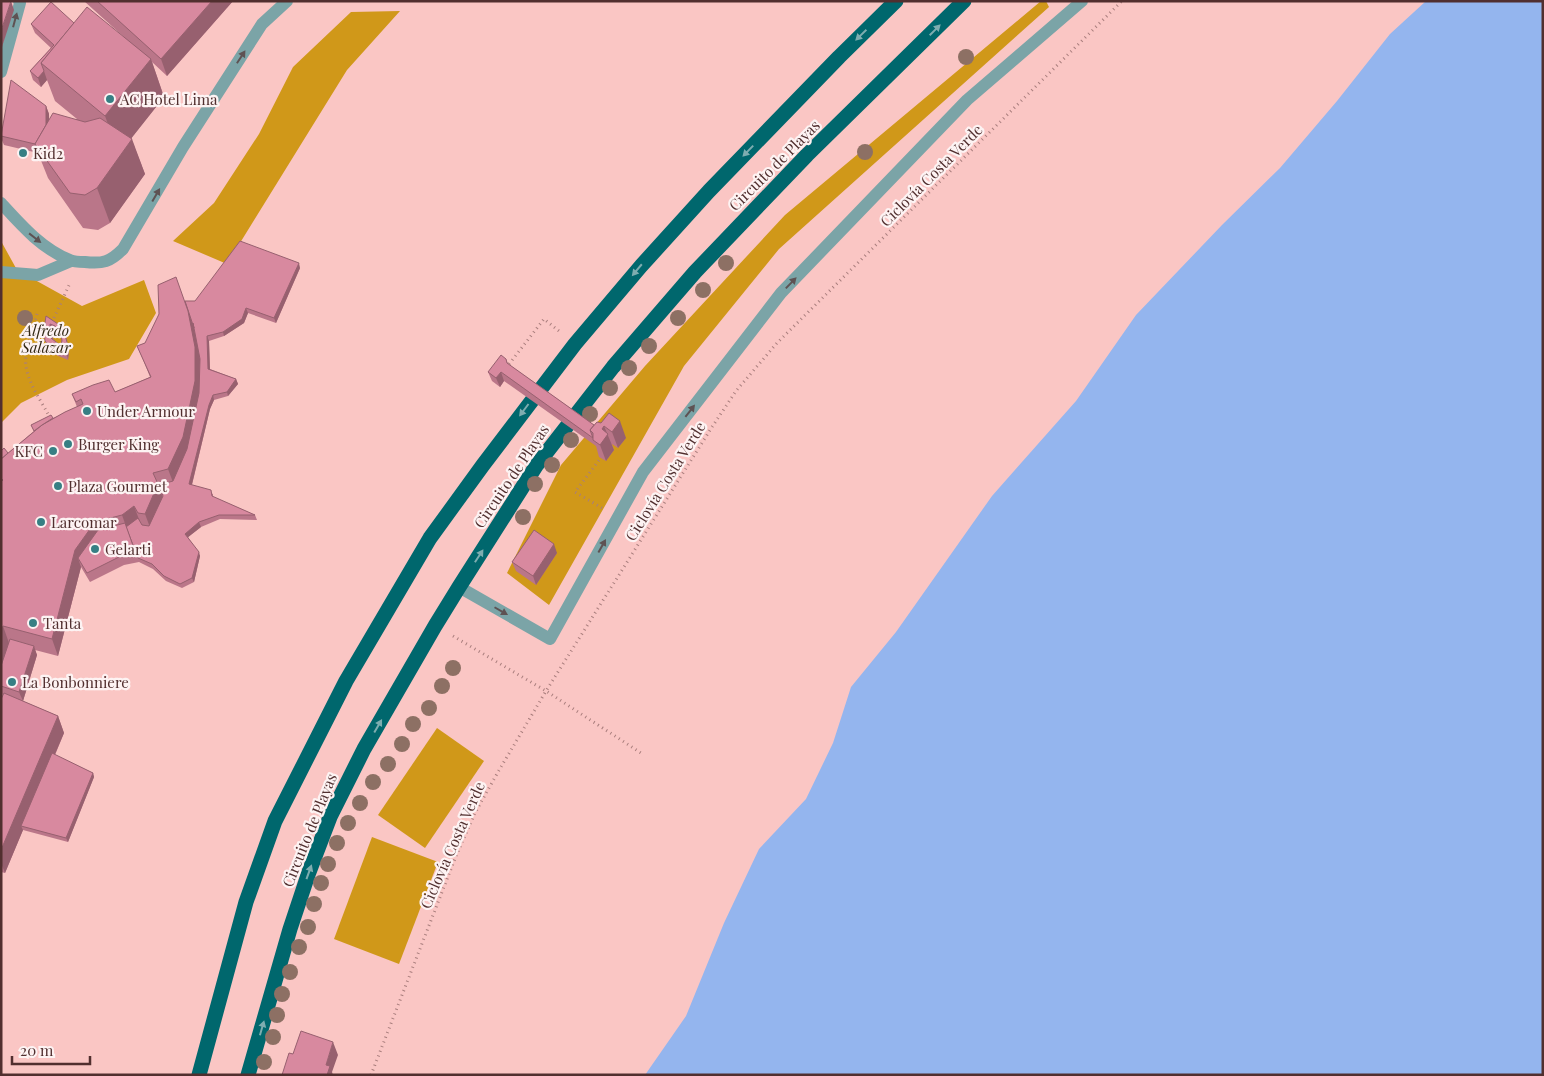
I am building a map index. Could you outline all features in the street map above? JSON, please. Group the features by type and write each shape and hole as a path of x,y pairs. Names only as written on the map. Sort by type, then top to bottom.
{"highway":[{"name":"Circuito de Playas","path":"199,1075 246,902 275,822 346,681 430,538 570,351 641,266 723,177 896,1"},
{"name":"Circuito de Playas","path":"248,1075 293,921 330,817 364,749 435,626 536,466 613,367 688,279 800,161 964,1"}],"street":[{"path":"1,72 19,1"},
{"path":"1,203 26,230 47,247 75,261 99,263 115,257 123,249 183,148 262,24 287,1"},
{"path":"459,587 550,639 643,472 781,293 967,100 1082,1"},
{"path":"1,272 38,275 75,261"}],"path":[{"name":"Ciclovía Costa Verde","path":"371,1075 456,856 476,813 546,691 736,391 754,368 791,330 1122,1"},
{"path":"54,318 75,261"},
{"path":"37,314 26,357 26,364 31,383 48,414"},
{"path":"503,372 544,319"},
{"path":"608,450 574,492 618,518"},
{"path":"435,626 546,691 642,754"}],"green space":[{"path":"1041,1 1046,1 1049,7 779,249 684,366 549,605 507,573 561,465 645,366 785,215"},
{"path":"400,11 347,70 227,264 173,241 214,203 259,134 293,67 351,12"},
{"name":"Alfredo Salazar","path":"1,241 17,270 82,306 144,280 156,313 129,359 67,380 21,403 1,423"},
{"path":"437,728 484,761 425,848 378,815"},
{"path":"372,837 438,862 399,964 334,939"}],"water":[{"path":"1426,1 1543,1 1543,1075 645,1075 686,1016 724,923 759,849 806,799 833,743 851,687 896,632 992,496 1076,401 1136,315 1222,225 1280,168 1337,101 1390,34"}],"building":[{"path":"1,1 11,1 1,31"},
{"path":"97,1 212,1 161,59"},
{"path":"51,2 74,23 41,63 44,71 38,78 30,71 54,45 31,24"},
{"path":"87,7 151,59 105,116 41,63"},
{"path":"11,80 46,106 46,125 35,144 1,136"},
{"path":"53,113 85,122 100,118 132,139 97,188 85,195 70,193 35,144"},
{"path":"240,241 299,263 274,318 246,308 242,319 223,332 207,336 208,369 236,379 227,392 213,395 189,484 211,490 212,496 255,515 219,515 199,522 185,534 199,552 192,578 180,584 164,576 152,564 138,558 126,527 138,518 142,525 149,526 163,496 159,485 173,481 187,449 199,393 200,359 194,328 185,301 195,301"},
{"path":"176,277 188,311 195,347 195,381 183,437 168,469 153,473 158,484 145,514 138,513 134,506 122,515 95,522 75,550 52,639 3,626 1,631 1,482 3,480 1,478 1,459 42,425 83,404 81,399 76,402 72,394 109,380 115,392 151,377 137,346 145,343 159,314 158,285"},
{"path":"46,316 58,324 64,331 68,346 67,355 55,351 45,341","holes":["50,324 55,326 62,340 61,346 51,338"]},
{"path":"501,355 506,359 507,363 594,425 590,430 593,438 501,372 496,378 488,372"},
{"path":"609,413 620,421 612,432 604,426 602,429 608,434 600,445 593,440 593,433 590,430 597,422 601,423"},
{"path":"51,415 53,418 34,431 31,425"},
{"path":"4,448 8,453 1,459 1,451"},
{"path":"125,523 136,554 121,556 87,573 78,558 98,530"},
{"path":"534,530 554,544 533,576 512,562"},
{"path":"10,639 34,646 19,692 1,686 1,666"},
{"path":"4,693 58,716 1,850 1,699"},
{"path":"52,753 93,773 66,838 21,826"},
{"path":"301,1031 333,1042 326,1065 330,1066 327,1075 282,1075 289,1053 293,1054"}],"place":[{"name":"AC Hotel Lima","path":"110,99"},
{"name":"Kid2","path":"23,153"},
{"name":"Under Armour","path":"87,411"},
{"name":"Burger King","path":"68,444"},
{"name":"KFC","path":"53,451"},
{"name":"Plaza Gourmet","path":"58,486"},
{"name":"Larcomar","path":"41,522"},
{"name":"Gelarti","path":"95,549"},
{"name":"Tanta","path":"33,623"},
{"name":"La Bonbonniere","path":"12,682"}]}
